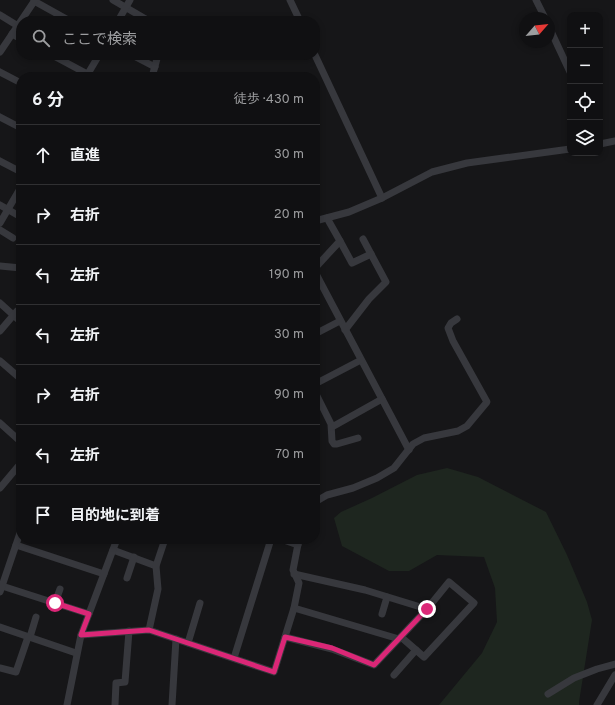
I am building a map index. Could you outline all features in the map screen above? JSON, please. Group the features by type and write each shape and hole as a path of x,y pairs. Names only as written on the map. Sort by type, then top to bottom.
{"street":[{"path":"113,0 141,16"},
{"path":"121,16 130,0"},
{"path":"290,0 298,16"},
{"path":"536,0 542,12"},
{"path":"25,16 35,1 61,16"},
{"path":"0,16 16,25"},
{"path":"0,52 16,29"},
{"path":"12,34 16,36"},
{"path":"555,40 567,66"},
{"path":"61,60 82,72"},
{"path":"91,72 97,60"},
{"path":"141,60 155,68"},
{"path":"154,72 157,60"},
{"path":"317,60 382,198"},
{"path":"0,72 16,80"},
{"path":"0,117 16,125"},
{"path":"603,144 615,142"},
{"path":"320,220 348,212 382,198 432,172 467,163 567,149"},
{"path":"0,161 16,169"},
{"path":"0,223 16,196"},
{"path":"0,205 16,214"},
{"path":"328,218 352,263 371,254"},
{"path":"0,230 13,238"},
{"path":"345,330 369,299 386,282 363,239"},
{"path":"320,263 340,241"},
{"path":"0,266 16,268"},
{"path":"320,282 409,450"},
{"path":"0,303 14,315 0,331"},
{"path":"320,499 327,495 353,488 377,478 394,468 413,444 424,438 458,431 467,426 487,402 453,341 448,328 457,318"},
{"path":"320,331 340,321"},
{"path":"0,360 16,374"},
{"path":"320,381 361,360"},
{"path":"332,427 382,399"},
{"path":"320,402 331,424 332,441 334,444 358,438"},
{"path":"0,423 16,437"},
{"path":"1,485 16,468"},
{"path":"67,705 76,653 81,635 115,544"},
{"path":"149,630 158,589 156,566 163,544"},
{"path":"234,658 270,544"},
{"path":"81,635 149,630 274,672 294,608 299,583 293,570 299,544"},
{"path":"89,614 55,603 1,589 3,575 16,545 104,574"},
{"path":"113,550 156,566"},
{"path":"127,578 134,557"},
{"path":"294,574 365,590 427,609"},
{"path":"285,637 332,648 374,665 400,638 427,609 449,582 474,603 424,658 400,638 294,608"},
{"path":"55,603 60,589"},
{"path":"382,614 387,597"},
{"path":"188,643 200,603"},
{"path":"0,668 16,672 36,617"},
{"path":"0,627 76,653"},
{"path":"115,705 116,683 125,682 129,631"},
{"path":"172,705 176,639"},
{"path":"394,675 416,650"},
{"path":"548,694 574,678 615,664"},
{"path":"597,705 615,675"}],"shaded area":[{"path":"447,468 478,477 546,512 567,555 587,602 592,620 579,705 439,705 482,653 497,622 495,588 484,557 437,555 409,571 389,571 342,546 334,518 341,512 417,475"}],"route":[{"path":"55,603 89,614 81,635 149,630 274,672 285,637 332,648 374,665 427,609"}]}
